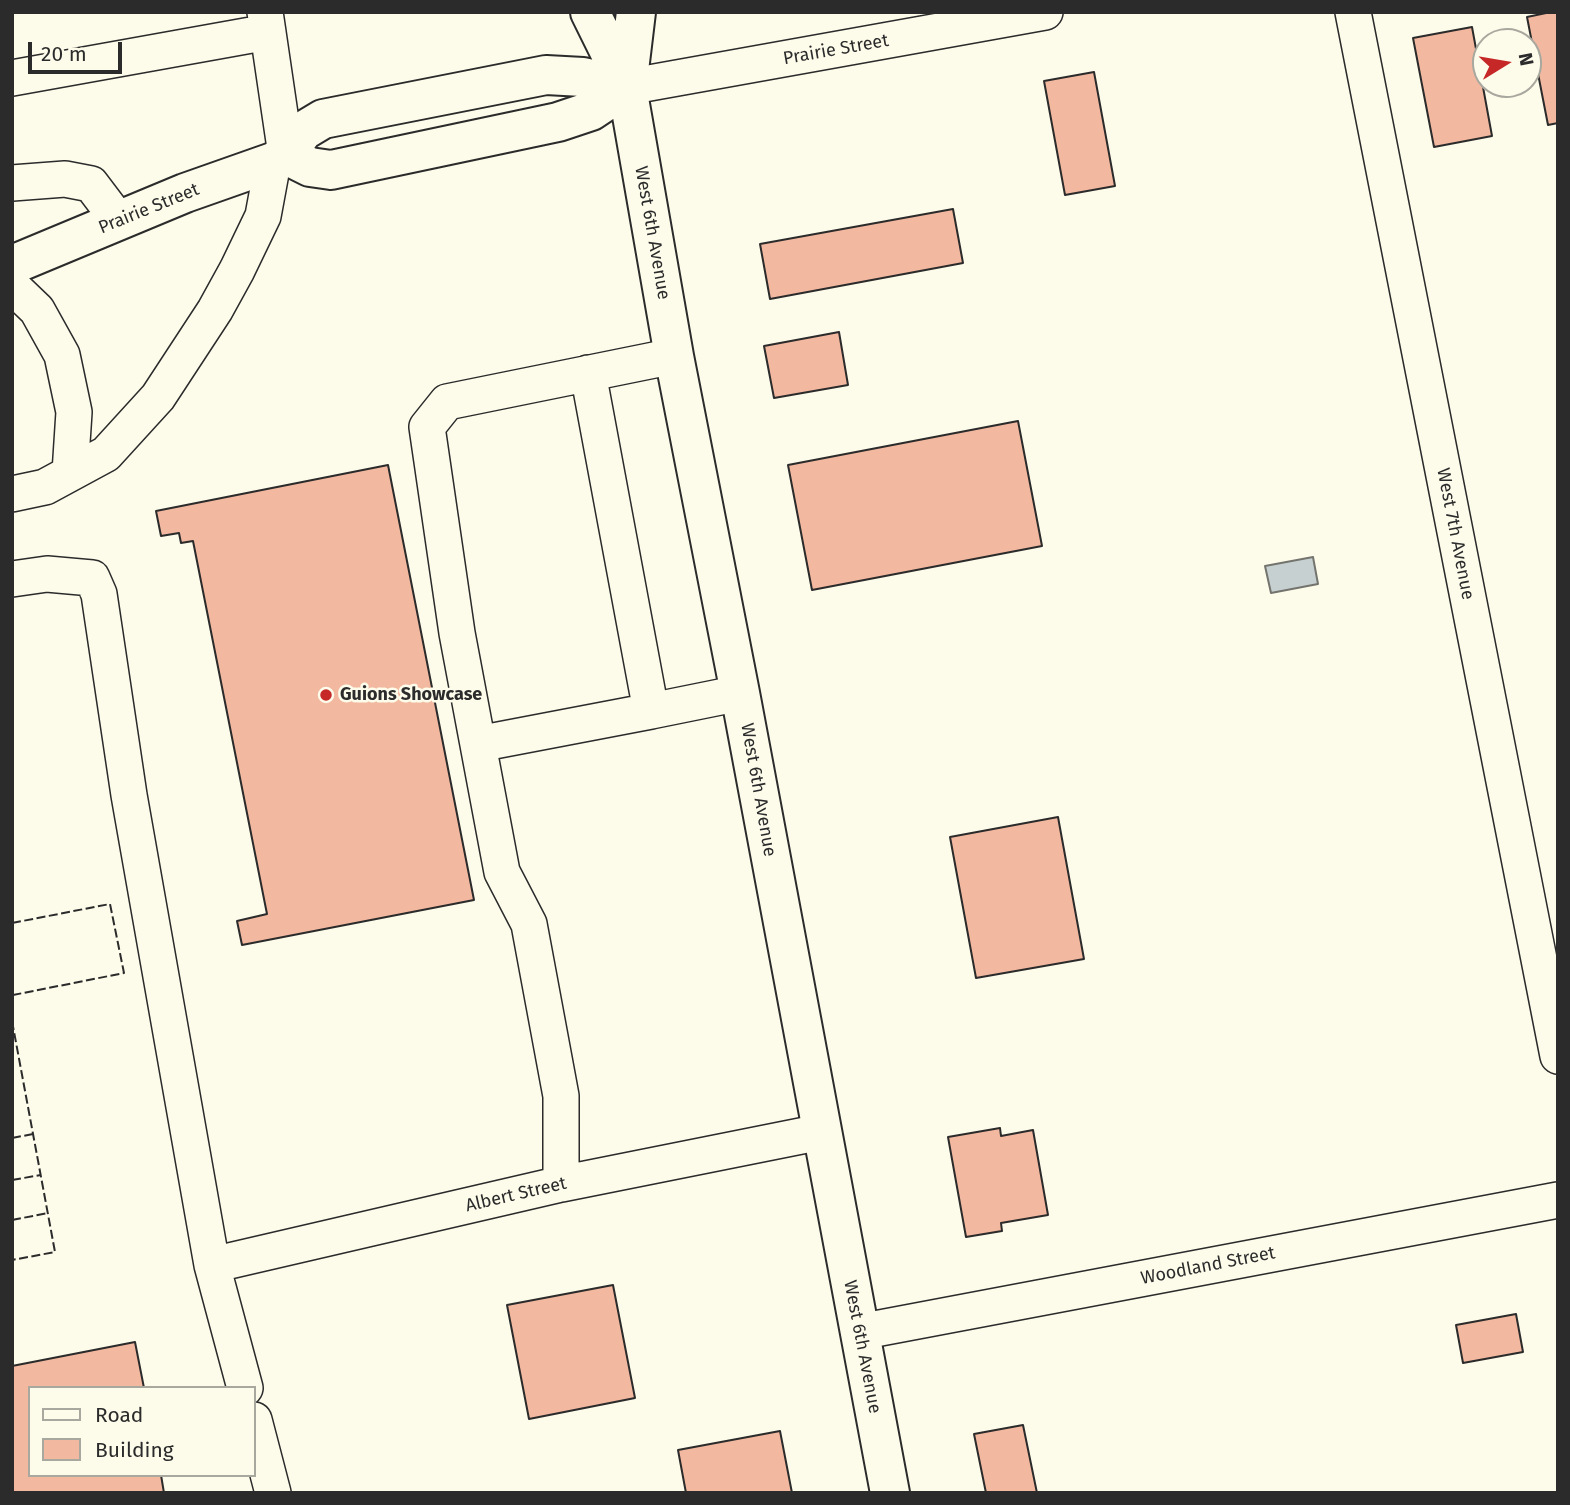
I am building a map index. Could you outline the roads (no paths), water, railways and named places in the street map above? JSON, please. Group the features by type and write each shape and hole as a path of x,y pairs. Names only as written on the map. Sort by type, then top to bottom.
{"main road":[{"name":"West 6th Avenue","path":"590,12 627,87 674,356 890,1493"},
{"name":"West 6th Avenue","path":"627,87 636,12"},
{"name":"Prairie Street","path":"12,265 185,193 280,158 303,131 323,119 546,75 583,77 627,87"},
{"name":"Prairie Street","path":"280,158 331,170 558,122 591,111 627,87"}],"street":[{"name":"Prairie Street","path":"627,87 1045,12"},
{"name":"West 7th Avenue","path":"1353,12 1558,1056"},
{"path":"12,78 266,22 280,158 263,216 215,310 158,397 106,454 46,486 12,494"},
{"path":"12,183 65,179 91,184 119,221"},
{"path":"12,286 37,310 62,355 74,412 70,473"},
{"path":"561,1184 559,1083 529,924 502,872 457,633 427,427 447,402 674,356"},
{"path":"588,373 652,711"},
{"path":"12,579 47,574 92,578 99,594 129,795 212,1265 244,1386"},
{"path":"478,744 740,694"},
{"name":"Albert Street","path":"212,1265 561,1184 821,1132"},
{"name":"Woodland Street","path":"859,1332 1558,1200"},
{"path":"256,1428 273,1493"}],"place":[{"name":"Guions Showcase","path":"326,695"}]}
